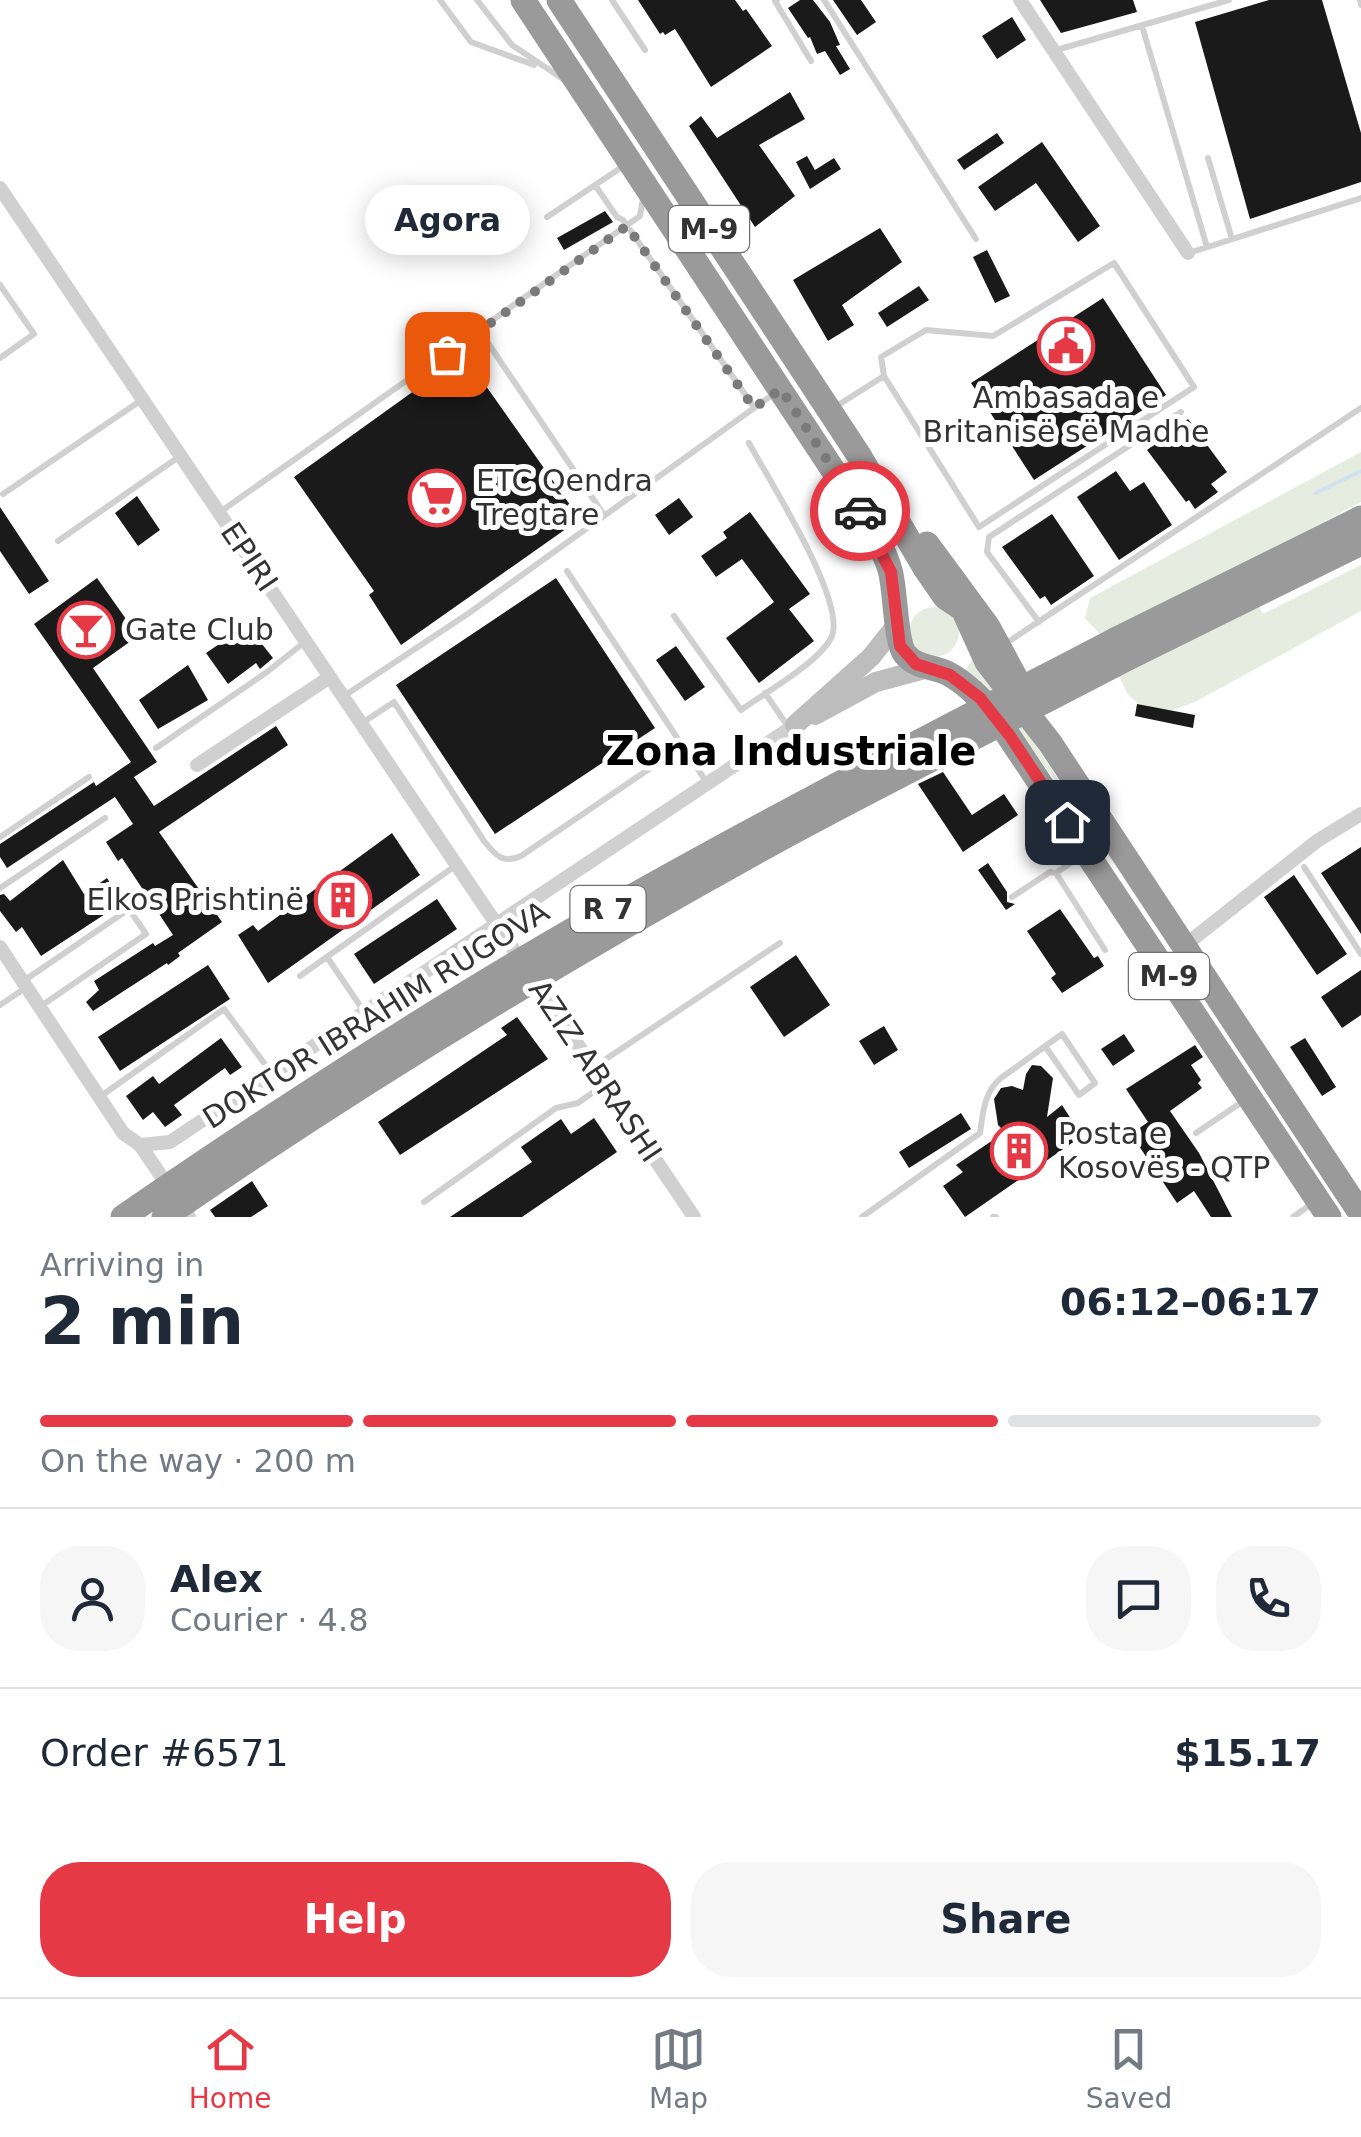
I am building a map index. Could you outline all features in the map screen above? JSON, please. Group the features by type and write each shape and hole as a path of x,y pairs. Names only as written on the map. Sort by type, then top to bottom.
{"highway":[{"name":"M-9","path":"524,0 879,542 891,572 898,621"},
{"name":"M-9","path":"559,0 860,458 945,596"},
{"path":"860,458 972,602 1050,743"},
{"name":"DOKTOR IBRAHIM RUGOVA","path":"164,1217 339,1100 562,962 1361,518"},
{"name":"DOKTOR IBRAHIM RUGOVA","path":"123,1217 326,1080 550,943 770,819 1122,649 1361,543"},
{"path":"945,596 963,609 970,630 961,656 932,668 916,664 900,646 898,621 917,598 945,596"},
{"name":"M-9","path":"970,630 1000,682 1050,743 1361,1214"},
{"name":"M-9","path":"932,668 966,685 994,714 1323,1209"}],"street":[{"path":"1020,0 1188,253"},
{"name":"EPIRI","path":"0,188 497,926"},
{"path":"793,727 871,657 898,621"},
{"path":"140,1145 160,1145 179,1138 793,727 876,682 932,668"},
{"path":"197,765 330,678"},
{"path":"1184,946 1317,840 1361,814"},
{"name":"AZIZ ABRASHI","path":"497,926 694,1217"},
{"path":"0,948 7,972 25,984 123,1132 140,1145 188,1217"}],"lane":[{"path":"440,0 471,42 544,68"},
{"path":"477,0 512,46 585,93"},
{"path":"612,0 645,50"},
{"path":"778,0 775,2 811,61"},
{"path":"824,0 976,240"},
{"path":"1053,52 1230,0"},
{"path":"1142,26 1207,247"},
{"path":"1208,158 1232,239"},
{"path":"547,217 630,161"},
{"path":"636,239 645,184"},
{"path":"595,185 754,408"},
{"path":"1188,253 1361,198"},
{"path":"219,512 640,216"},
{"path":"1114,263 1194,386 980,528 884,376 881,357 926,330 994,336 1114,263"},
{"path":"0,285 34,334 0,358"},
{"path":"480,331 604,515"},
{"path":"829,411 884,376"},
{"path":"343,697 469,613 781,389"},
{"path":"4,494 143,399"},
{"path":"1000,648 1361,408"},
{"path":"1039,622 987,552 988,537 1181,412"},
{"path":"674,616 741,710 827,644 834,633 835,621 820,575 749,443"},
{"path":"58,541 181,455"},
{"path":"567,571 708,783"},
{"path":"156,748 268,672 306,641"},
{"path":"765,692 793,727"},
{"path":"361,724 394,702 484,841 506,861 522,856 683,746"},
{"path":"0,837 88,777"},
{"path":"0,888 105,818"},
{"path":"1012,897 1086,852"},
{"path":"300,976 456,866"},
{"path":"1304,867 1361,954"},
{"path":"1056,873 1105,950"},
{"path":"0,1005 129,910 146,934 40,1007"},
{"path":"593,1068 780,943"},
{"path":"327,957 366,1014"},
{"path":"100,1096 224,1009 274,1076"},
{"path":"862,1217 980,1133 983,1107 992,1085 1045,1046 1062,1034 1095,1083 1079,1095 1045,1046"},
{"path":"424,1202 556,1108 578,1103 604,1084"},
{"path":"1196,1133 1250,1098"},
{"path":"1294,1217 1323,1209"}],"shaded area":[{"path":"1361,452 1361,502 1240,566 1263,614 1361,565 1361,611 1195,702 1154,717 1128,695 1097,631 1085,618 1090,598"},
{"path":"934,607 952,614 959,632 952,650 934,657 916,650 909,632 916,614"},
{"path":"976,656 1350,1217 1083,818 997,702 964,671"}],"building":[{"path":"638,0 735,0 772,46 711,87 675,29 660,34"},
{"path":"800,0 813,0 830,22 840,45 836,46 850,69 840,75 825,51 817,54 810,37 788,8"},
{"path":"833,0 861,0 876,22 857,35"},
{"path":"1040,0 1133,0 1137,12 1061,33"},
{"path":"1269,0 1322,0 1361,133 1361,182 1250,219 1195,22"},
{"path":"1012,17 1026,40 997,59 982,36"},
{"path":"790,92 805,119 759,145 795,196 755,227 689,126 701,116 717,138"},
{"path":"997,133 1004,143 964,170 957,160"},
{"path":"1042,142 1100,226 1078,242 1036,183 995,211 978,187"},
{"path":"807,156 815,170 834,158 841,169 810,189 796,162"},
{"path":"605,211 613,222 564,250 557,238"},
{"path":"880,228 902,262 842,305 854,325 828,341 793,280"},
{"path":"987,250 1010,296 995,303 973,257"},
{"path":"919,286 929,300 887,327 878,313"},
{"path":"1103,298 1166,395 1034,480 971,383"},
{"name":"ETC Qendra Tregtare","path":"464,355 580,519 401,645 369,595 374,591 294,477"},
{"path":"1188,419 1227,472 1211,484 1218,492 1195,509 1147,450"},
{"path":"1116,471 1130,491 1144,482 1172,525 1119,560 1077,497"},
{"path":"137,496 160,530 138,546 115,513"},
{"path":"679,498 693,517 669,535 655,515"},
{"path":"0,507 49,581 29,594 0,551"},
{"path":"750,512 810,594 789,609 814,641 759,683 726,638 774,602 742,559 716,577 701,556 727,538 723,532"},
{"path":"1052,514 1094,576 1051,605 1045,596 1040,599 1002,547"},
{"path":"97,578 138,636 93,668 157,762 134,777 154,806 276,726 288,745 159,832 222,922 178,953 180,956 168,965 93,1011 86,1002 99,990 94,981 153,943 155,946 173,935 122,858 118,861 106,842 133,824 115,797 7,868 0,857 0,844 131,762 34,624"},
{"path":"556,578 655,728 495,834 396,685"},
{"path":"262,615 271,630 258,639 273,658 260,669 256,663 228,684 206,653"},
{"path":"676,646 705,687 685,701 656,660"},
{"path":"188,665 208,700 158,729 139,700"},
{"path":"1137,704 1195,715 1193,728 1135,716"},
{"path":"943,772 972,815 1004,794 1018,815 963,852 918,784"},
{"name":"Elkos Prishtinë","path":"392,833 420,875 268,983 238,935 253,925 258,931"},
{"path":"1361,847 1361,934 1321,873"},
{"path":"63,860 84,894 107,878 122,903 41,956 22,927 16,932 0,911 0,895 10,901"},
{"path":"988,863 1007,892 1007,902 1015,904 1006,910 978,870"},
{"path":"1294,875 1347,954 1317,975 1264,897"},
{"path":"437,899 457,929 374,984 354,954"},
{"path":"1060,909 1094,958 1098,956 1104,966 1062,993 1051,978 1056,974 1027,931"},
{"path":"796,955 830,1005 784,1037 750,987"},
{"path":"208,965 230,999 120,1071 98,1037"},
{"path":"1361,970 1361,1015 1342,1028 1321,997"},
{"path":"517,1017 548,1059 400,1155 378,1122 507,1035 501,1028"},
{"path":"884,1026 898,1050 874,1065 859,1041"},
{"path":"1124,1034 1135,1051 1113,1066 1101,1049"},
{"path":"221,1038 242,1067 230,1075 225,1068 174,1105 182,1115 165,1127 153,1112 143,1120 126,1096 153,1076 159,1084"},
{"path":"1305,1038 1336,1087 1322,1096 1290,1047"},
{"path":"1195,1045 1203,1057 1191,1065 1202,1088 1170,1111 1199,1153 1232,1217 1211,1217 1194,1191 1177,1203 1131,1134 1148,1122 1126,1089"},
{"name":"Posta e Kosovës - QTP","path":"1032,1065 1041,1066 1053,1078 1047,1117 1062,1105 1082,1136 965,1217 943,1186 963,1172 956,1165 1005,1132 998,1125 994,1099 1001,1088 1023,1090"},
{"path":"961,1113 971,1129 909,1168 899,1152"},
{"path":"594,1118 617,1152 522,1217 450,1217 532,1162 521,1147 561,1119 571,1134"},
{"path":"252,1181 268,1206 251,1217 215,1217 210,1210"}],"waterway":[{"path":"1316,493 1361,471"}],"way so far":[{"path":"447,354 627,226 754,408 781,389 860,511"}],"place":[{"name":"Ambasada e Britanisë së Madhe","path":"1066,346"},
{"name":"Agora","path":"447,354"},
{"name":"ETC Qendra Tregtare","path":"437,498"},
{"name":"Gate Club","path":"86,630"},
{"name":"Elkos Prishtinë","path":"343,900"},
{"name":"Posta e Kosovës - QTP","path":"1019,1151"}],"district":[{"name":"Zona Industriale","path":"791,751"}],"route":[{"path":"860,511 891,572 899,620 897,635 906,656 916,664 950,675 980,698 1067,822"}]}
